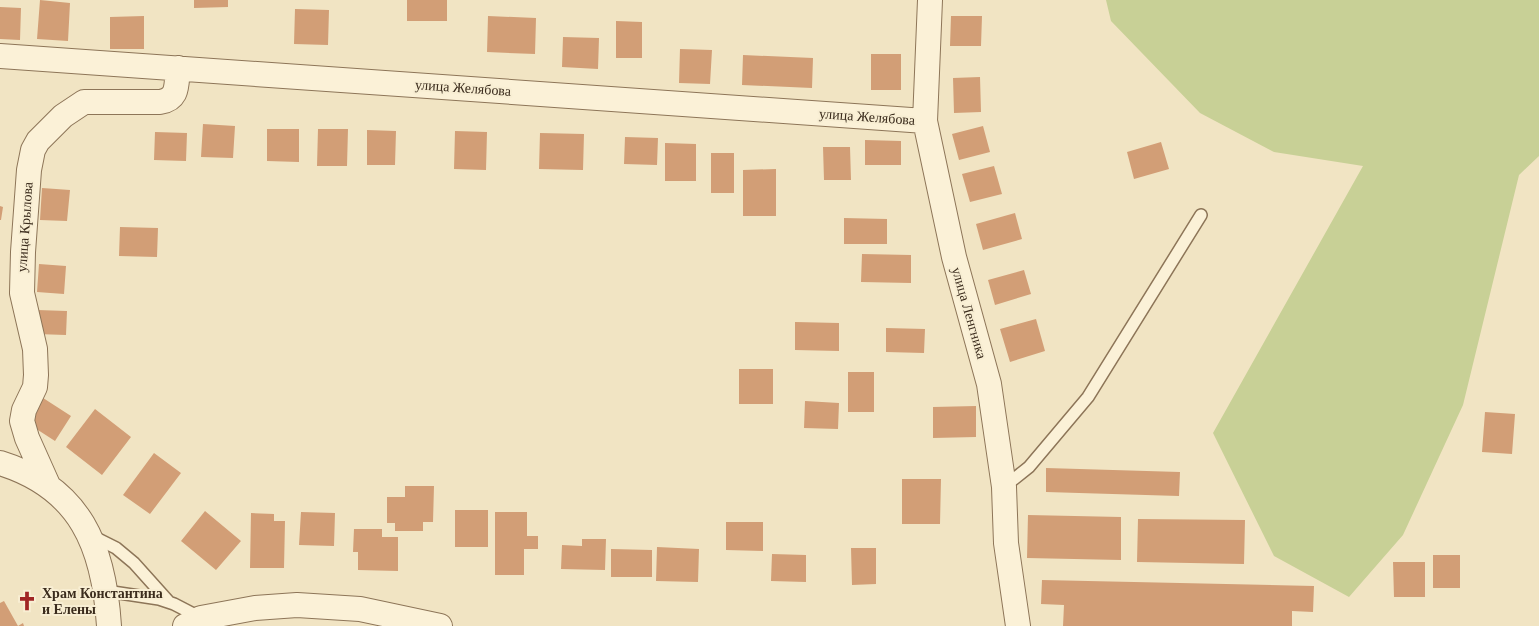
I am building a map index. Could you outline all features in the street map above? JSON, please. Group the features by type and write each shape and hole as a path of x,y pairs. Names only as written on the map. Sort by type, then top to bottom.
{"street":[{"name":"улица Ленгника","path":"930,0 926,121 954,258 989,384 1004,487 1006,543 1018,626"},
{"name":"улица Желябова","path":"0,56 926,121"},
{"name":"улица Крылова","path":"48,485 25,433 22,421 24,410 35,388 36,375 35,349 22,294 25,225 32,150 38,141 63,116 84,102 160,102 169,100 174,94 178,68"},
{"path":"0,463 48,485 66,501 81,520 94,545 106,591 109,626"},
{"path":"193,622 255,608 297,605 360,609 440,626"}],"lane":[{"path":"1004,487 1029,467 1088,396 1201,215"},
{"path":"88,533 116,548 134,562 169,602 193,622"},
{"path":"106,591 159,598 169,602"}],"green space":[{"path":"1106,0 1539,0 1539,156 1519,175 1463,405 1403,535 1349,597 1274,556 1213,433 1363,166 1274,152 1200,113 1111,21"}],"building":[{"path":"40,0 70,3 68,41 37,39"},
{"path":"194,0 228,0 228,7 194,8"},
{"path":"407,0 447,0 447,21 407,21"},
{"path":"0,7 21,8 20,40 0,39"},
{"path":"295,9 329,10 328,45 294,44"},
{"path":"144,16 144,49 110,49 110,17"},
{"path":"488,16 536,18 535,54 487,52"},
{"path":"951,16 982,16 981,46 950,46"},
{"path":"616,21 642,22 642,58 616,58"},
{"path":"563,37 599,38 598,69 562,67"},
{"path":"680,49 712,50 710,84 679,83"},
{"path":"871,54 901,54 901,90 871,90"},
{"path":"743,55 813,58 812,88 742,85"},
{"path":"980,77 981,112 954,113 953,78"},
{"path":"203,124 235,126 233,158 201,157"},
{"path":"983,126 990,152 959,160 952,134"},
{"path":"267,129 299,129 299,162 267,161"},
{"path":"318,129 348,129 347,166 317,166"},
{"path":"367,130 396,131 395,165 367,165"},
{"path":"455,131 487,132 486,170 454,169"},
{"path":"155,132 187,133 186,161 154,160"},
{"path":"540,133 584,134 583,170 539,169"},
{"path":"625,137 658,138 657,165 624,164"},
{"path":"865,140 901,141 901,165 865,165"},
{"path":"1161,142 1169,169 1134,179 1127,152"},
{"path":"665,143 696,144 696,181 665,181"},
{"path":"823,147 850,147 851,180 824,180"},
{"path":"711,153 734,153 734,193 711,193"},
{"path":"994,166 1002,194 970,202 962,174"},
{"path":"776,169 776,216 743,216 743,170"},
{"path":"42,188 70,190 67,221 40,220"},
{"path":"0,206 3,207 1,220 0,220"},
{"path":"1015,213 1022,239 983,250 976,224"},
{"path":"844,218 887,219 887,244 844,244"},
{"path":"120,227 158,228 157,257 119,256"},
{"path":"862,254 911,255 911,283 861,282"},
{"path":"39,264 66,266 64,294 37,292"},
{"path":"1024,270 1031,294 995,305 988,280"},
{"path":"37,310 67,311 66,335 36,334"},
{"path":"1036,319 1045,351 1010,362 1000,329"},
{"path":"795,322 839,323 839,351 795,350"},
{"path":"886,328 925,329 924,353 886,352"},
{"path":"739,369 773,369 773,404 739,404"},
{"path":"848,372 874,372 874,412 848,412"},
{"path":"40,396 71,416 55,441 24,421"},
{"path":"805,401 839,403 838,429 804,428"},
{"path":"976,406 976,437 933,438 933,407"},
{"path":"95,409 131,437 102,475 66,447"},
{"path":"1485,412 1515,414 1512,454 1482,452"},
{"path":"154,453 181,473 150,514 123,495"},
{"path":"1046,468 1180,472 1179,496 1046,492"},
{"path":"902,479 941,479 940,524 902,524"},
{"path":"405,486 434,486 433,522 423,522 423,531 395,531 395,523 387,523 387,497 405,497"},
{"path":"455,510 488,510 488,547 455,547"},
{"path":"205,511 241,541 216,570 181,541"},
{"path":"301,512 335,513 334,546 299,545"},
{"path":"495,512 527,512 527,536 538,536 538,549 524,549 524,575 495,575"},
{"path":"251,513 274,514 274,521 285,521 284,568 250,568"},
{"path":"1028,515 1121,517 1121,560 1027,558"},
{"path":"1138,519 1245,520 1244,564 1137,562"},
{"path":"726,522 763,522 763,551 726,550"},
{"path":"354,529 382,529 382,537 398,537 398,571 358,570 358,552 353,552"},
{"path":"582,539 606,539 605,570 561,569 562,545 582,546"},
{"path":"657,547 699,549 698,582 656,581"},
{"path":"851,548 876,548 876,584 852,585"},
{"path":"611,549 652,550 652,577 611,577"},
{"path":"772,554 806,555 806,582 771,581"},
{"path":"1433,555 1460,555 1460,588 1433,588"},
{"path":"1393,562 1425,562 1425,597 1394,597"},
{"path":"1042,580 1314,586 1313,612 1292,611 1292,626 1063,626 1064,605 1041,604"},
{"path":"4,601 18,626 0,626 0,603"}],"place":[{"name":"Храм Константина и Елены","path":"27,601"}]}
